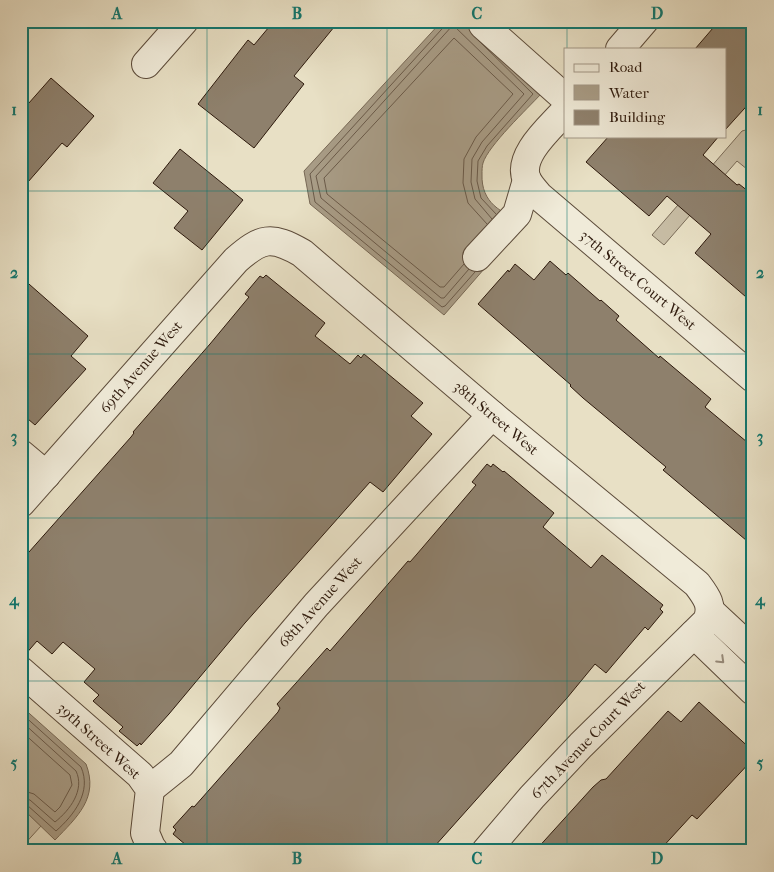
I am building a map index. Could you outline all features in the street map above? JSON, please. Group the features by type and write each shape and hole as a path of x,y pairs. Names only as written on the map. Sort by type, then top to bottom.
{"street":[{"path":"146,64 184,21"},
{"path":"621,48 644,21"},
{"path":"483,25 564,97"},
{"path":"477,257 517,214 527,180 525,166 529,153 564,112"},
{"name":"37th Street Court West","path":"527,180 539,196 753,378"},
{"name":"38th Street West","path":"268,240 291,247 302,253 492,415 697,584 710,606 710,611 753,652"},
{"name":"69th Avenue West","path":"21,502 236,260 249,248 268,240"},
{"name":"68th Avenue West","path":"150,789 181,764 316,604 492,415"},
{"path":"21,454 46,475"},
{"path":"710,611 707,621 694,634 751,686"},
{"name":"67th Avenue Court West","path":"486,851 532,797 581,745 694,634"},
{"name":"39th Street West","path":"21,671 140,775 150,789 145,833 154,851"}],"shaded area":[{"path":"753,128 753,174 737,161 664,245 652,235 742,131"},
{"path":"21,809 41,826 21,848"}],"water":[{"path":"442,21 465,21 541,94 500,137 486,156 482,166 483,184 489,200 501,211 525,222 444,315 310,204 304,171"},
{"path":"21,706 86,764 90,787 88,797 78,815 55,840 21,809"}],"building":[{"path":"274,21 339,21 294,76 304,84 254,148 198,104 248,40 254,45"},
{"path":"719,21 753,21 753,99 726,129 726,48 696,48"},
{"path":"51,78 94,116 67,147 62,143 21,190 21,112"},
{"path":"607,138 717,138 703,155 737,185 739,184 753,195 753,303 695,253 711,234 667,196 649,216 586,162"},
{"path":"180,149 243,200 202,250 174,228 188,211 153,183"},
{"path":"550,261 601,300 619,316 616,320 659,358 660,356 711,399 705,407 753,447 753,546 663,470 666,467 583,398 571,385 478,304 515,264 534,280"},
{"path":"266,275 325,323 315,336 350,364 358,355 361,358 364,354 423,403 411,416 432,434 383,492 370,482 245,623 169,714 141,745 140,743 137,746 119,731 123,727 93,701 99,695 84,682 95,669 63,642 52,654 37,641 24,656 21,656 21,561 131,437 133,432 210,344 249,297 245,294 260,276 263,278"},
{"path":"21,277 88,336 71,356 86,369 35,425 21,413"},
{"path":"487,464 491,467 493,464 504,471 554,513 543,527 591,568 602,555 663,605 660,609 663,612 648,630 645,627 606,673 595,664 434,847 431,843 425,851 193,851 173,834 176,830 173,827 192,806 194,807 278,712 280,708 277,704 327,648 330,651 408,561 410,562 417,554 476,485 472,482"},
{"path":"699,702 753,751 753,759 697,819 692,815 659,851 535,851 593,787 601,780 606,779 668,711 681,722"}]}
